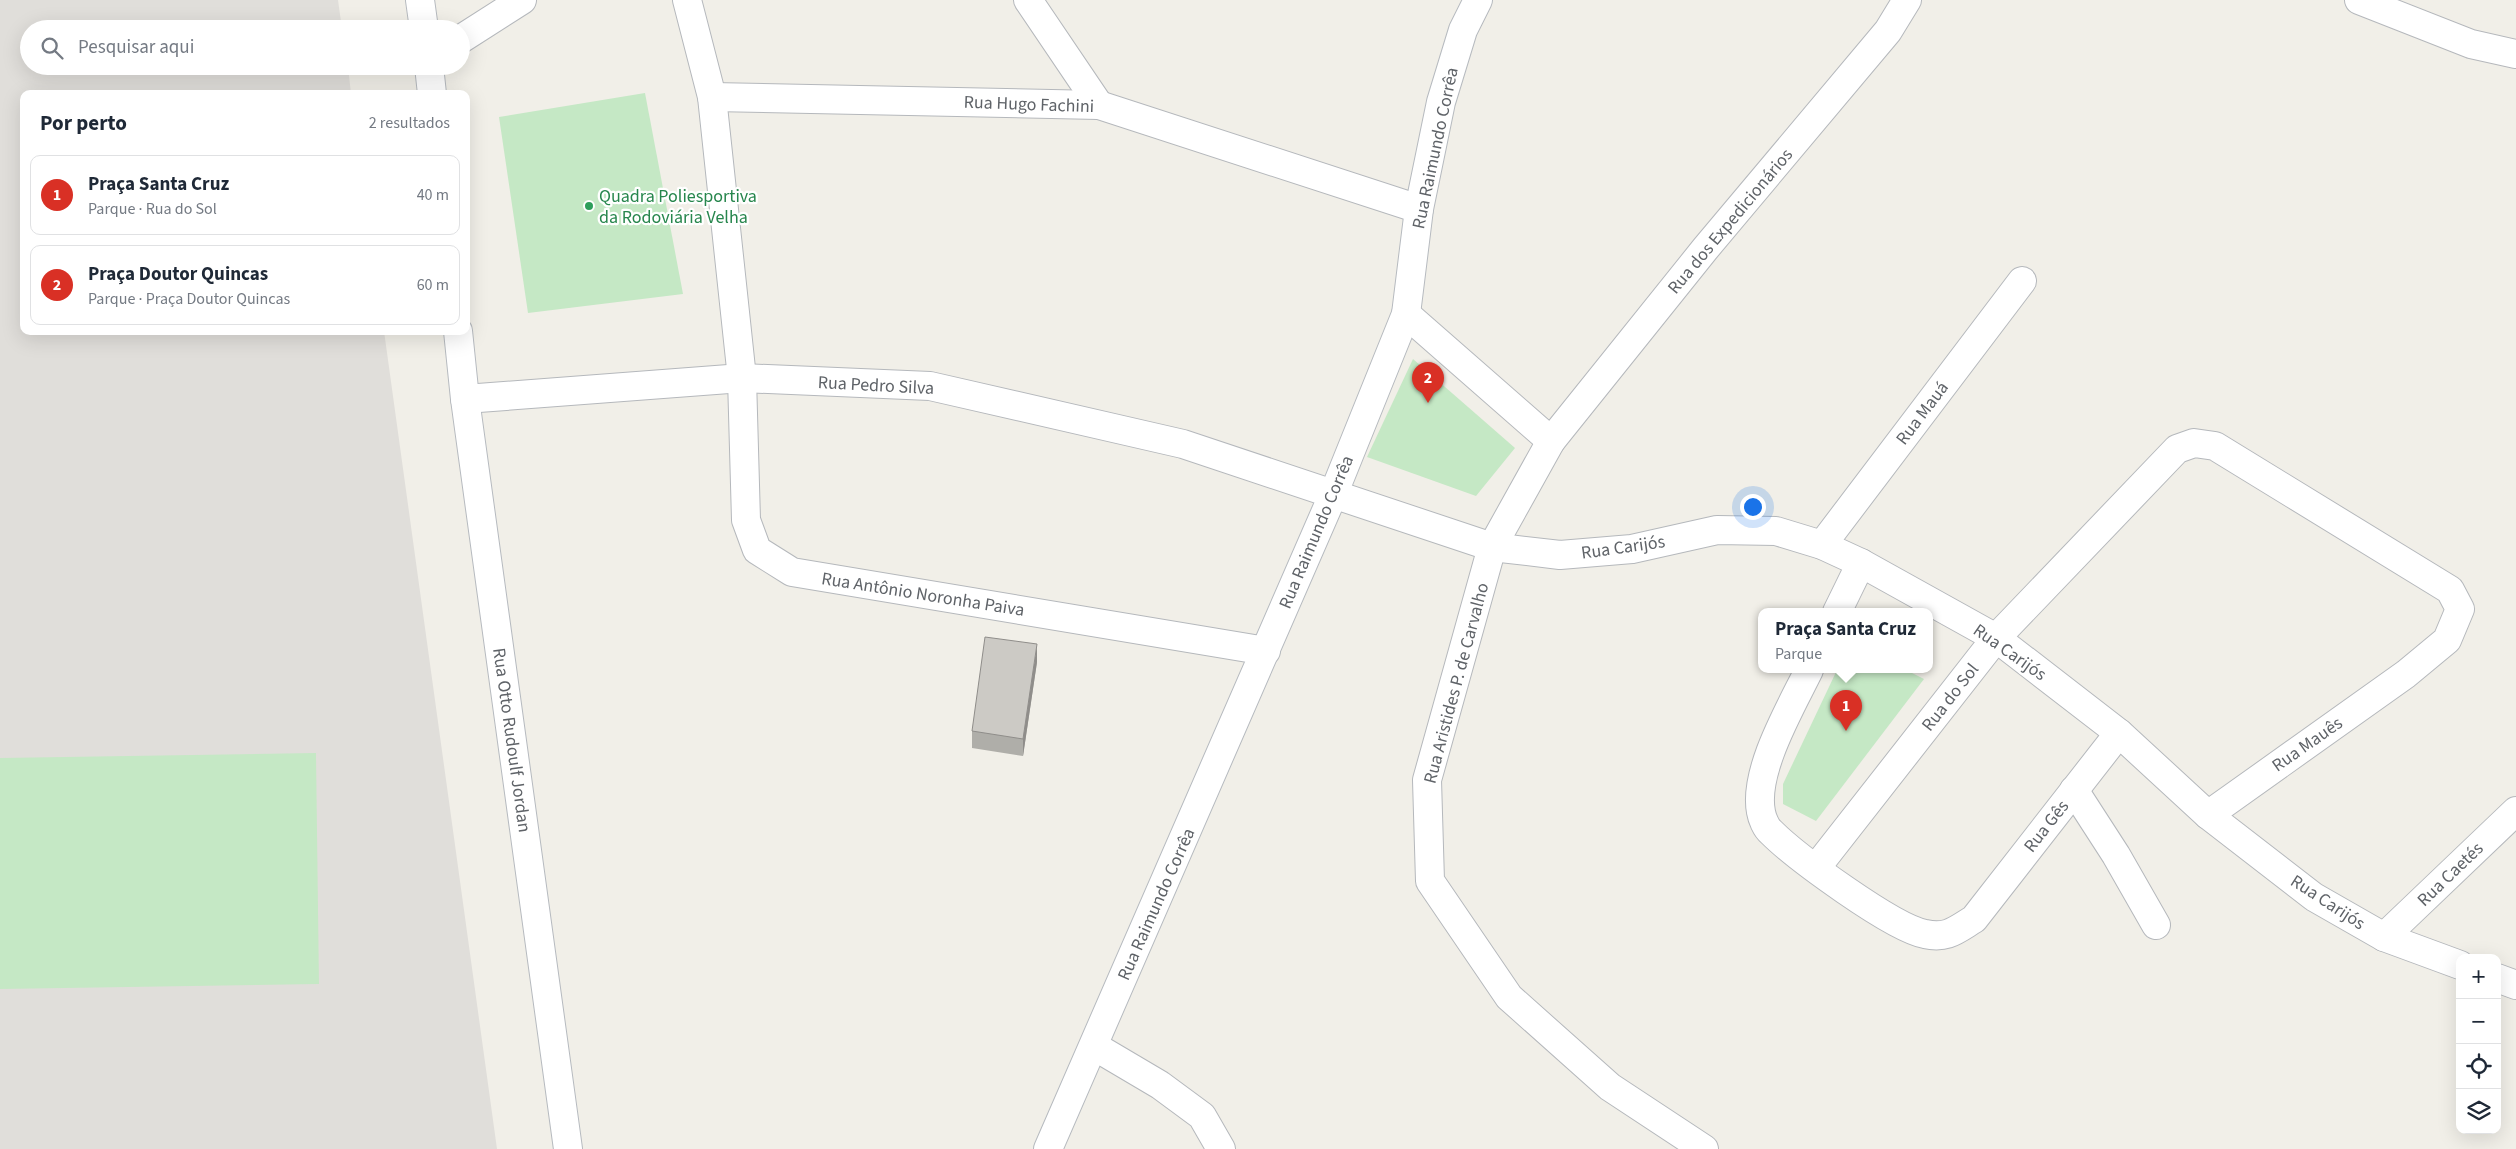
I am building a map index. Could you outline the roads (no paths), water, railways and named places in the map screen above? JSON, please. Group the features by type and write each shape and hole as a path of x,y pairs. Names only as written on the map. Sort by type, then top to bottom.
{"street":[{"path":"420,0 423,20"},
{"path":"470,33 522,0"},
{"name":"Rua Antônio Noronha Paiva","path":"687,0 712,98 742,378 746,520 756,550 792,572 1266,652"},
{"path":"1028,0 1098,105"},
{"name":"Rua Raimundo Corrêa","path":"1048,1149 1266,652 1333,495 1406,314 1419,209 1441,102 1463,30 1478,0"},
{"name":"Rua dos Expedicionários","path":"1492,547 1551,441 1705,249 1888,30 1907,0"},
{"path":"2360,0 2471,44 2516,54"},
{"path":"430,75 432,90"},
{"name":"Rua Hugo Fachini","path":"712,98 1098,105 1419,209"},
{"name":"Rua Mauá","path":"1822,545 2022,281"},
{"path":"1406,314 1551,441"},
{"name":"Rua Otto Rudoulf Jordan","path":"458,335 465,399 568,1149"},
{"name":"Rua Pedro Silva","path":"465,399 742,378 930,386 1183,444 1492,547"},
{"name":"Rua Mauês","path":"2177,449 2194,443 2215,446 2450,590 2460,609 2447,640 2406,674 2208,815"},
{"name":"Rua do Sol","path":"1816,868 1996,638 2177,449"},
{"name":"Rua Carijós","path":"1492,547 1560,555 1632,549 1716,530 1776,530 1822,545 1861,563 1996,638 2119,732 2208,815 2314,897 2384,937 2456,964"},
{"name":"Rua Aristides P. de Carvalho","path":"1492,547 1427,780 1430,882 1509,997 1610,1087 1704,1149"},
{"path":"1839,608 1861,563"},
{"path":"1808,673 1778,733 1760,785 1761,812 1769,831 1816,868"},
{"name":"Rua Gês","path":"1816,868 1891,920 1924,934 1947,936 1974,919 2119,732"},
{"path":"2074,790 2116,855 2156,925"},
{"name":"Rua Caetés","path":"2384,937 2516,810"},
{"path":"2501,979 2516,985"},
{"path":"1094,1046 1160,1085 1202,1116 1221,1149"}],"place":[{"name":"Quadra Poliesportiva da Rodoviária Velha","path":"589,206"},
{"name":"Praça Doutor Quincas","path":"1428,403"},
{"name":"Praça Santa Cruz","path":"1846,731"}]}
